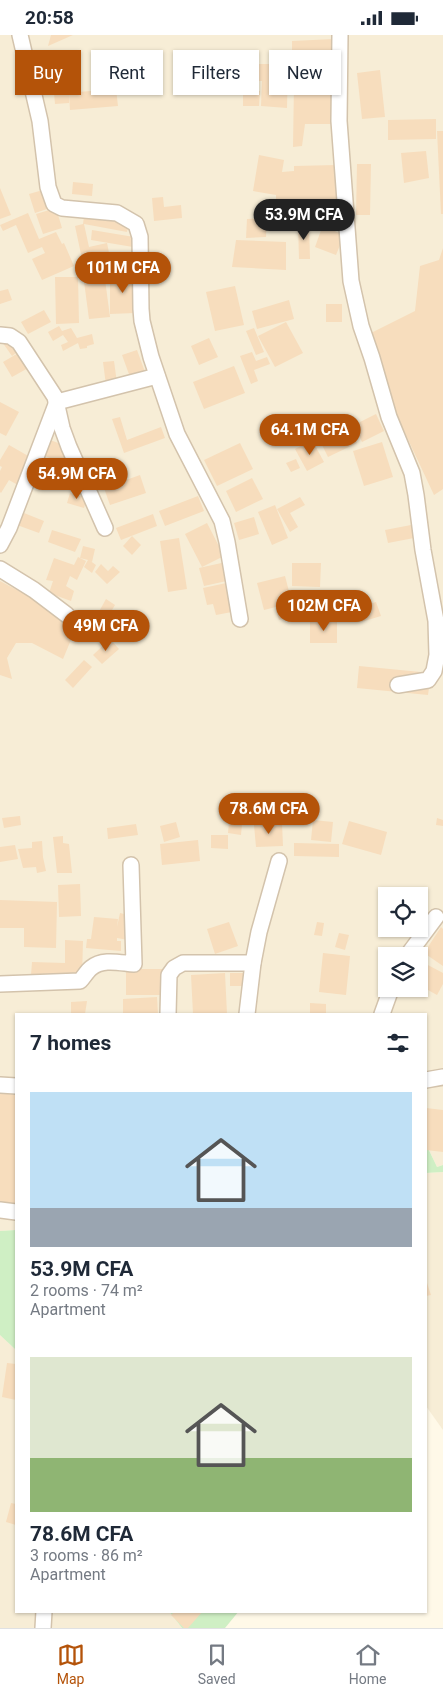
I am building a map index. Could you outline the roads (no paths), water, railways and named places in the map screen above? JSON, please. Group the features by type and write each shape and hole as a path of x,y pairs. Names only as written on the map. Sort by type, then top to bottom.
{"street":[{"path":"20,35 40,121 48,187 54,203 62,208 116,213 136,223 140,237 142,321 157,375 177,434 222,521 240,619"},
{"path":"340,35 338,121 351,281 361,326 389,417 412,473 436,621 438,655 434,671 428,680 398,685"},
{"path":"0,335 10,336 19,342 57,402 62,428 69,447 105,528"},
{"path":"57,402 157,375"},
{"path":"0,545 9,528 57,402"},
{"path":"0,569 29,587 67,615"},
{"path":"247,1013 259,932 279,861"},
{"path":"0,983 80,981 90,968 101,963 110,961 134,964 131,865"},
{"path":"414,947 436,917"},
{"path":"168,1013 169,975 174,968 183,963 253,963"},
{"path":"382,1013 388,997"},
{"path":"427,1080 443,1077"},
{"path":"0,1085 15,1086"},
{"path":"0,1210 15,1212"},
{"path":"43,1628 44,1613"}]}
